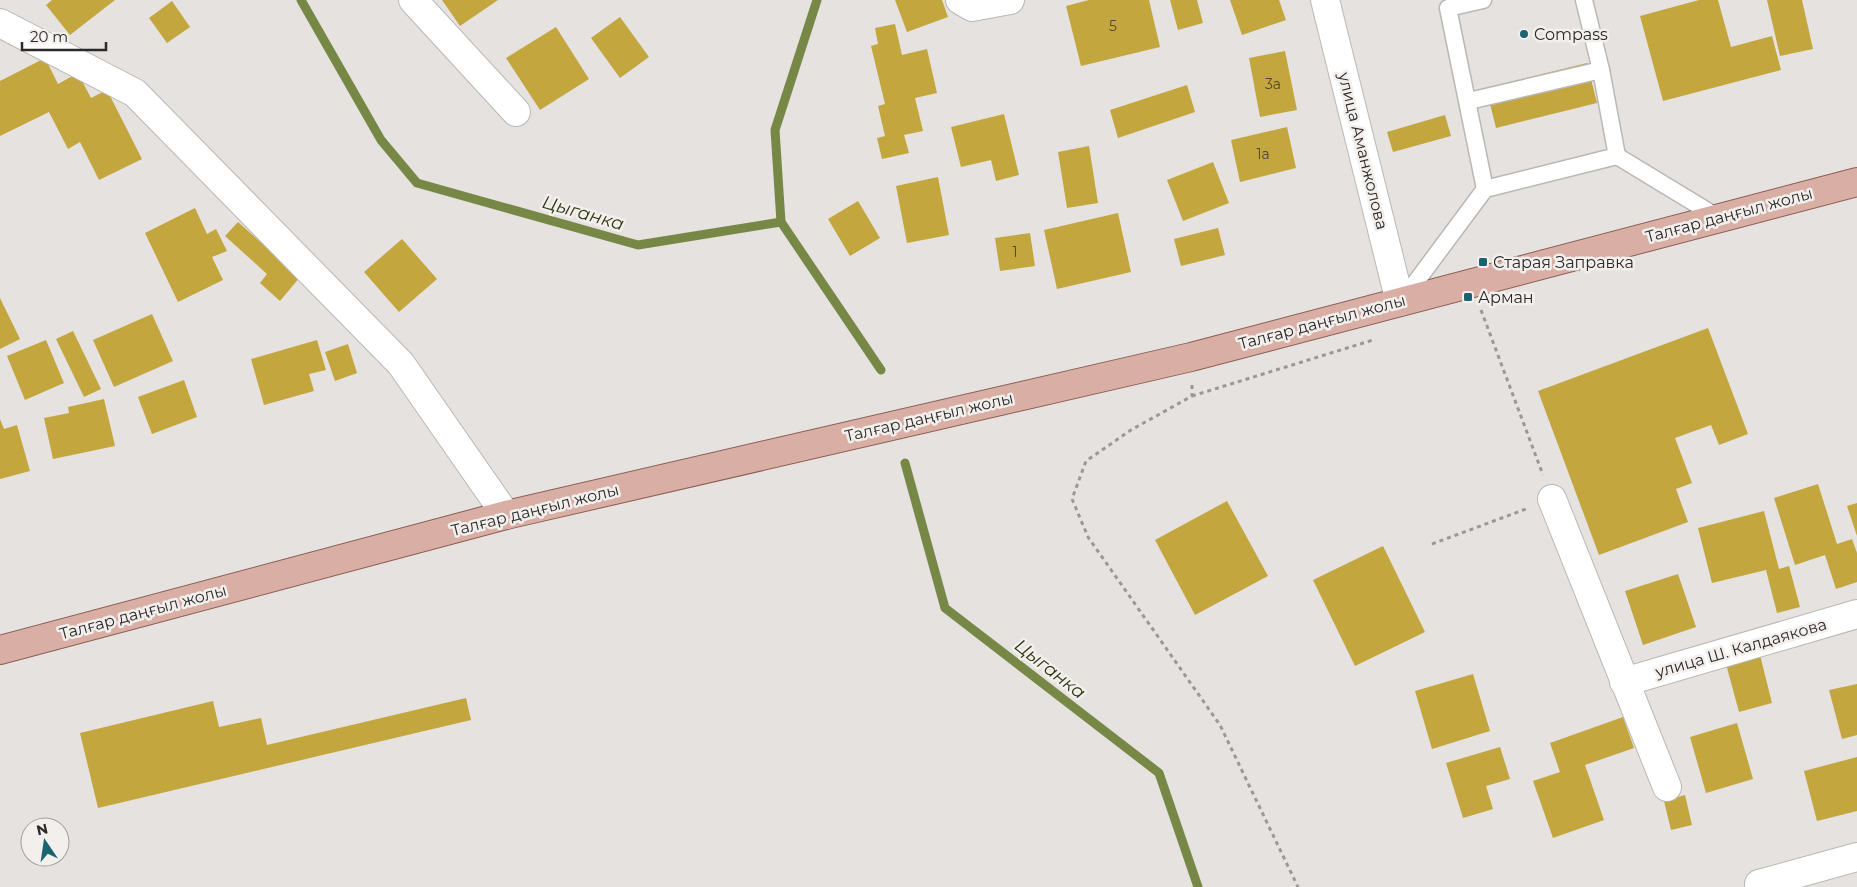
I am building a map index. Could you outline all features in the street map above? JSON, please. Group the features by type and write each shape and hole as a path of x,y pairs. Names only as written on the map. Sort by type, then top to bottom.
{"main road":[{"name":"Талғар даңғыл жолы","path":"0,650 506,515 1191,357 1857,182"}],"street":[{"path":"414,0 516,112"},
{"path":"960,0 972,7 1010,0"},
{"name":"улица Аманжолова","path":"1325,0 1400,302"},
{"path":"0,23 135,93 401,364 506,515"},
{"path":"1552,499 1667,787"},
{"name":"улица Ш. Калдаякова","path":"1624,682 1857,614"},
{"path":"1759,884 1857,857"}],"lane":[{"path":"1482,0 1448,8 1469,101 1485,190"},
{"path":"1584,0 1601,70 1616,156"},
{"path":"1469,101 1601,70"},
{"path":"1400,302 1485,190 1616,156 1719,218"}],"path":[{"path":"1432,544 1552,499 1480,308"},
{"path":"1298,887 1220,725 1088,537 1072,499 1086,461 1131,430 1192,396 1378,339"},
{"path":"1191,357 1192,396"}],"building":[{"path":"52,0 115,0 70,35 46,5"},
{"path":"442,0 498,0 460,26"},
{"path":"895,0 942,0 948,17 907,32"},
{"path":"1089,0 1149,0 1160,47 1081,66 1066,6"},
{"path":"1170,0 1197,0 1203,23 1178,30"},
{"path":"1230,0 1279,0 1286,20 1242,35"},
{"path":"1699,0 1718,0 1731,47 1772,36 1781,70 1663,101 1640,16"},
{"path":"1767,0 1802,0 1813,49 1780,56"},
{"path":"172,1 190,27 167,43 149,18"},
{"path":"620,17 649,57 620,78 591,38"},
{"path":"895,24 902,55 927,49 937,93 915,98 923,131 904,135 909,153 882,159 877,138 885,136 878,106 885,104 871,46 878,44 875,28"},
{"path":"556,27 589,79 540,110 506,58"},
{"path":"1285,51 1297,110 1260,117 1249,58"},
{"path":"45,58 58,84 78,73 91,98 107,90 142,159 99,180 80,142 68,149 49,112 0,136 0,81"},
{"path":"1587,63 1597,103 1496,128 1486,88"},
{"path":"1187,85 1195,112 1118,138 1110,110"},
{"path":"1004,114 1019,175 996,181 991,160 961,167 951,127"},
{"path":"1445,115 1451,136 1393,152 1387,132"},
{"path":"1287,127 1296,168 1240,182 1231,140"},
{"path":"1089,146 1098,203 1067,208 1058,152"},
{"path":"1213,162 1229,203 1183,221 1167,180"},
{"path":"938,177 949,235 907,243 896,186"},
{"path":"858,201 880,238 850,256 828,219"},
{"path":"195,208 207,234 216,229 227,251 212,257 223,280 178,302 145,233"},
{"path":"1118,213 1131,272 1057,289 1044,230"},
{"path":"238,222 300,277 280,301 260,283 267,274 225,236"},
{"path":"1218,228 1225,255 1181,266 1174,239"},
{"path":"1030,233 1035,266 1000,271 995,238"},
{"path":"402,239 437,279 399,312 364,272"},
{"path":"0,298 20,339 0,349"},
{"path":"152,314 173,361 114,387 93,340"},
{"path":"1708,328 1748,434 1719,445 1711,425 1675,438 1692,483 1676,489 1688,522 1599,555 1538,391"},
{"path":"73,331 101,389 84,397 56,339"},
{"path":"46,340 64,383 25,400 7,356"},
{"path":"317,340 326,370 309,374 314,391 264,405 251,359"},
{"path":"348,344 357,373 335,381 325,352"},
{"path":"184,380 197,417 152,434 138,397"},
{"path":"104,399 115,446 53,459 44,418 69,413 68,407"},
{"path":"0,419 4,429 17,425 30,471 0,479"},
{"path":"1818,484 1837,544 1852,539 1857,553 1857,582 1836,589 1825,555 1795,565 1774,498"},
{"path":"1227,501 1268,576 1195,615 1155,540"},
{"path":"1857,503 1857,536 1847,506"},
{"path":"1764,511 1779,569 1789,566 1800,607 1777,613 1766,570 1712,583 1698,528"},
{"path":"1383,546 1425,632 1355,666 1313,580"},
{"path":"1678,574 1696,627 1643,645 1625,591"},
{"path":"1760,655 1772,703 1739,712 1726,664"},
{"path":"1473,674 1490,731 1432,749 1415,691"},
{"path":"1857,684 1857,735 1842,739 1829,690"},
{"path":"466,698 471,720 98,808 80,733 213,701 219,727 261,718 267,745"},
{"path":"1623,717 1634,748 1585,765 1604,820 1553,838 1533,781 1560,772 1550,743"},
{"path":"1737,723 1753,779 1706,793 1690,737"},
{"path":"1500,747 1510,779 1486,786 1493,809 1463,818 1446,763"},
{"path":"1857,757 1857,811 1817,821 1804,771"},
{"path":"1685,795 1692,825 1671,830 1664,801"}],"waterway":[{"name":"Цыганка","path":"301,0 381,140 417,183 638,245 781,222 881,370"},
{"path":"781,222 775,130 817,0"},
{"name":"Цыганка","path":"905,463 945,608 1159,773 1198,887"}],"place":[{"name":"Compass","path":"1524,34"},
{"name":"Старая Заправка","path":"1483,262"},
{"name":"Арман","path":"1468,297"}]}
